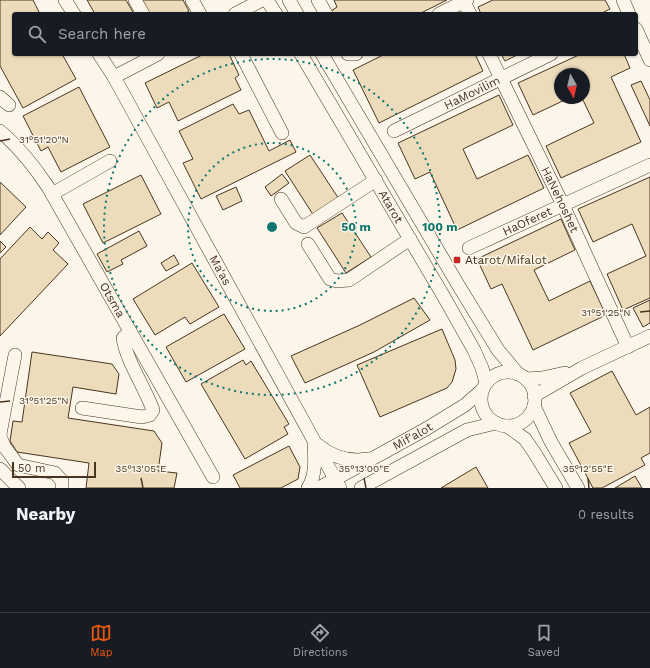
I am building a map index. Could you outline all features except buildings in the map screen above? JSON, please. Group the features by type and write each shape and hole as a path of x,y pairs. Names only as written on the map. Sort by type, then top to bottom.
{"street":[{"path":"65,0 73,12"},
{"path":"135,0 142,12"},
{"path":"192,0 199,12"},
{"path":"239,12 262,0"},
{"path":"267,0 275,12"},
{"path":"289,0 296,12"},
{"path":"318,0 325,12"},
{"path":"623,0 628,12"},
{"path":"443,12 466,1 469,12"},
{"path":"638,33 650,60"},
{"name":"Ma'as","path":"100,56 114,77 338,484"},
{"path":"114,77 154,56"},
{"path":"242,56 282,133"},
{"name":"Atarot","path":"302,56 474,350 482,368 484,386"},
{"name":"Atarot","path":"323,56 498,350 522,377"},
{"name":"HaNehoshet","path":"490,56 563,205 628,347"},
{"name":"HaMovilim","path":"394,131 547,56"},
{"name":"Otsma","path":"0,131 34,166 52,194 213,477"},
{"path":"52,194 110,161"},
{"name":"HaOferet","path":"469,248 650,165"},
{"path":"281,199 296,223 304,227 376,180"},
{"path":"308,244 330,279 337,281 349,280 410,239"},
{"path":"82,408 142,417 150,414 153,410 148,395 124,348 123,338 130,331"},
{"path":"502,425 514,425 527,418 534,401 582,368 650,336"},
{"path":"15,355 0,435 4,446 18,465 55,473 62,481 62,488"},
{"path":"556,488 525,440 502,425 489,419 481,406 480,398 484,386 497,374 511,373 522,377 542,378 582,368"},
{"path":"522,377 530,384 534,401 551,442 578,488"},
{"name":"Mif'alot","path":"319,488 338,484 374,458 465,405 484,386"},
{"name":"Mif'alot","path":"360,488 467,430 502,425"},
{"path":"314,441 330,453 341,458 354,460 374,458"},
{"path":"308,488 314,472 314,441"},
{"path":"0,469 19,488"}],"place":[{"name":"Atarot/Mifalot","path":"457,260"}]}
